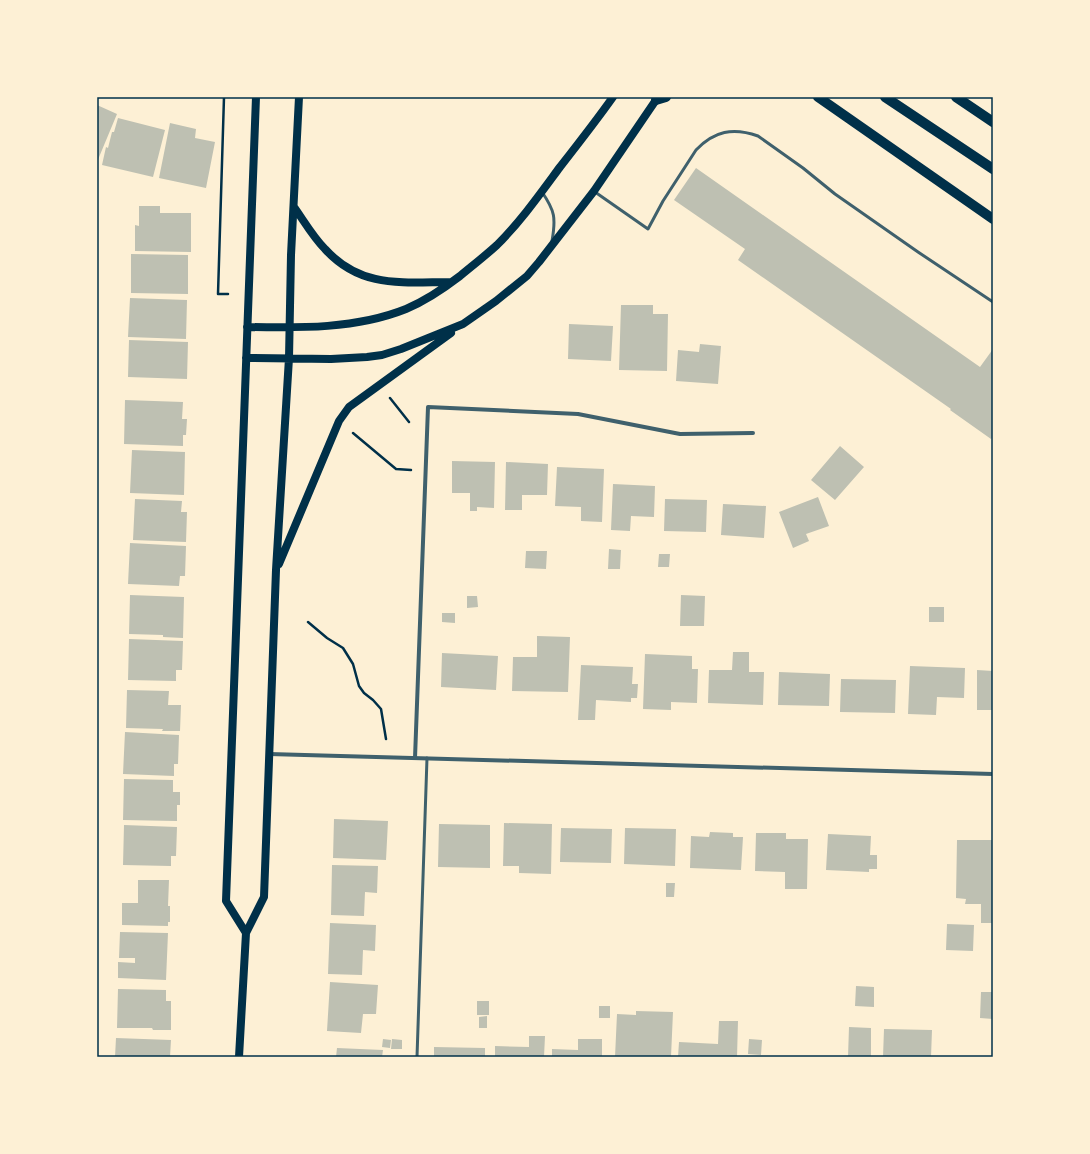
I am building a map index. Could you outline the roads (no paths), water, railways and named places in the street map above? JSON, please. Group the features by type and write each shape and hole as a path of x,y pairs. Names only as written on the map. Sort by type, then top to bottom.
{"main road":[{"path":"246,933 226,901 256,97"},
{"path":"239,1057 246,933 264,897 276,570 289,358 299,97"},
{"path":"247,328 290,328 339,324 392,314 420,303 451,282 484,257 498,244 521,218 613,97"},
{"path":"818,97 993,219"},
{"path":"885,97 993,169"},
{"path":"956,97 993,122"},
{"path":"276,570 339,421 349,407 496,301 527,276 551,249 660,98"},
{"path":"294,207 325,250 345,266 354,271 375,280 389,282 451,282"},
{"path":"246,358 353,358 382,355 420,343 463,324"}],"street":[{"path":"415,758 428,407 578,414 680,434 753,433"},
{"path":"269,754 993,774"}],"lane":[{"path":"594,191 648,229 663,201 696,150 701,145 707,140 722,133 741,131 751,133 758,136 803,168 835,194 918,252 993,302"},
{"path":"542,191 551,205 554,216 551,249"},
{"path":"417,1057 427,758"}]}
